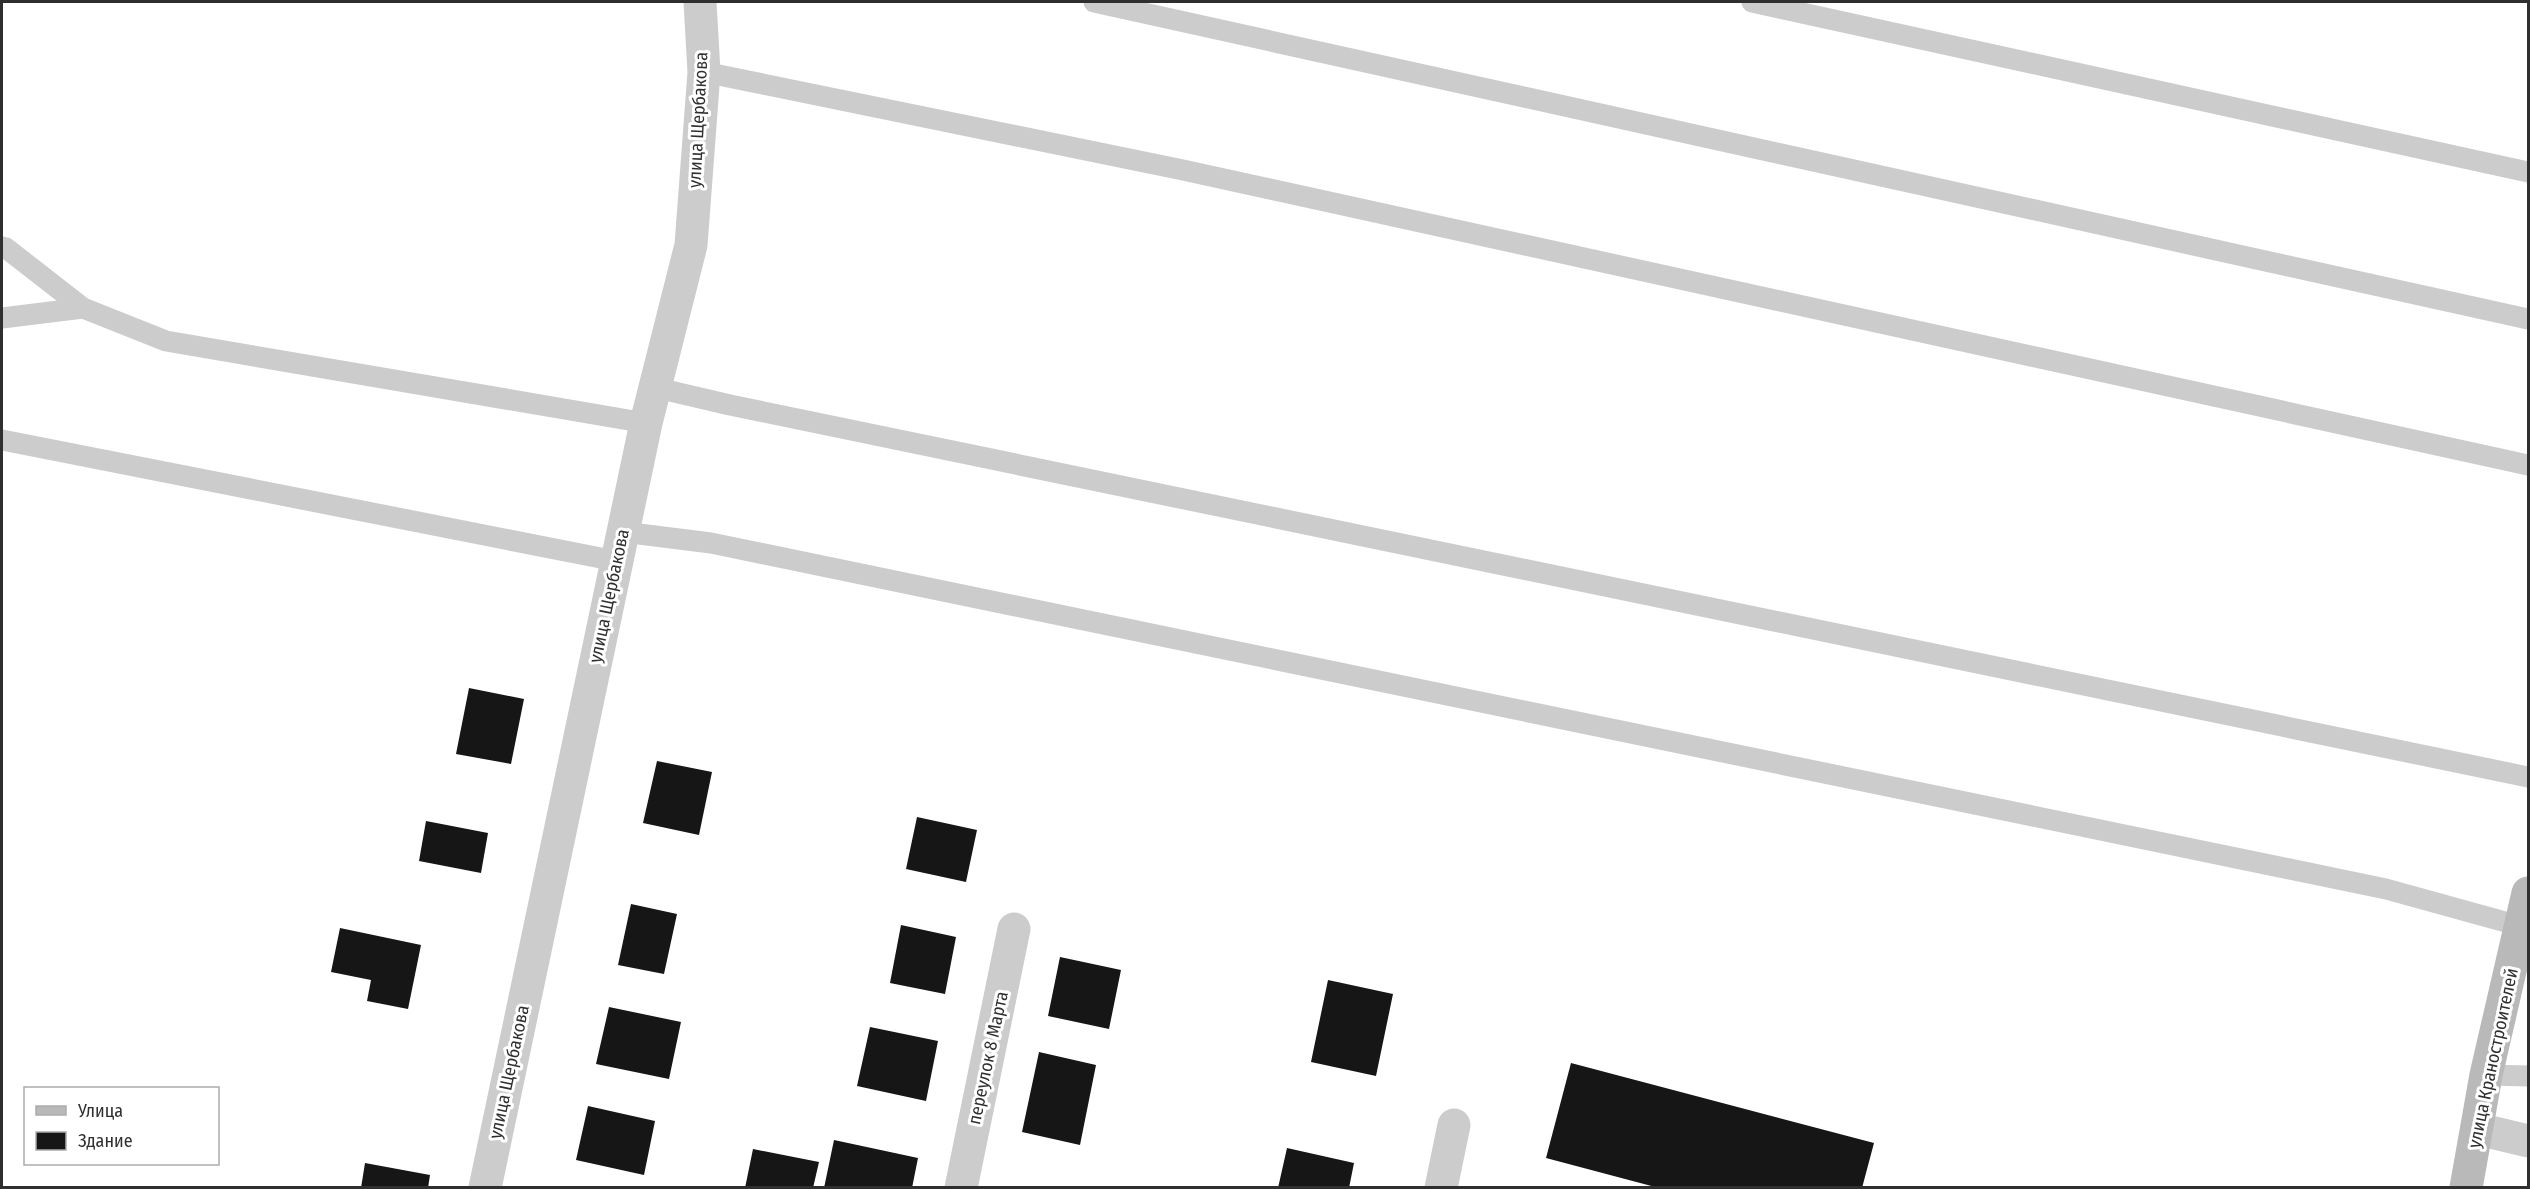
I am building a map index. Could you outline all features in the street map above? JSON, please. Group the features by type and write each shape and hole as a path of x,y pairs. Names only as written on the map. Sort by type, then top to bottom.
{"street":[{"name":"улица Щербакова","path":"485,1188 653,387 691,245 704,72 700,2"},
{"name":"улица Краностроителей","path":"2466,1188 2486,1075 2529,893"},
{"name":"переулок 8 Марта","path":"962,1188 1014,929"},
{"path":"1441,1188 1454,1125"},
{"path":"2478,1129 2529,1141"}],"lane":[{"path":"1094,2 2529,320"},
{"path":"1752,2 2529,172"},
{"path":"704,72 1183,170 2529,465"},
{"path":"2,247 82,308 166,341 646,423"},
{"path":"2,318 82,308"},
{"path":"653,387 2529,777"},
{"path":"2,440 620,546 711,543 2362,884 2520,926"},
{"path":"2486,1075 2529,1076"}],"building":[{"path":"469,688 524,699 511,764 456,754"},
{"path":"657,761 712,772 699,835 643,823"},
{"path":"917,817 977,830 966,882 906,869"},
{"path":"426,821 488,833 481,873 419,861"},
{"path":"631,904 677,914 664,974 618,965"},
{"path":"901,925 956,937 945,994 890,983"},
{"path":"340,928 421,945 408,1009 367,1001 371,980 331,972"},
{"path":"1060,957 1121,970 1109,1029 1048,1016"},
{"path":"1328,980 1393,994 1376,1076 1311,1062"},
{"path":"609,1007 681,1022 669,1079 596,1064"},
{"path":"870,1027 938,1041 926,1101 857,1086"},
{"path":"1039,1052 1096,1065 1080,1145 1022,1132"},
{"path":"1571,1063 1874,1143 1862,1188 1659,1188 1546,1158"},
{"path":"588,1106 655,1121 644,1175 576,1160"},
{"path":"834,1140 918,1158 912,1188 824,1188"},
{"path":"1287,1148 1354,1163 1349,1188 1278,1188"},
{"path":"753,1149 819,1162 813,1188 745,1188"},
{"path":"365,1163 430,1175 428,1188 361,1188"}]}
